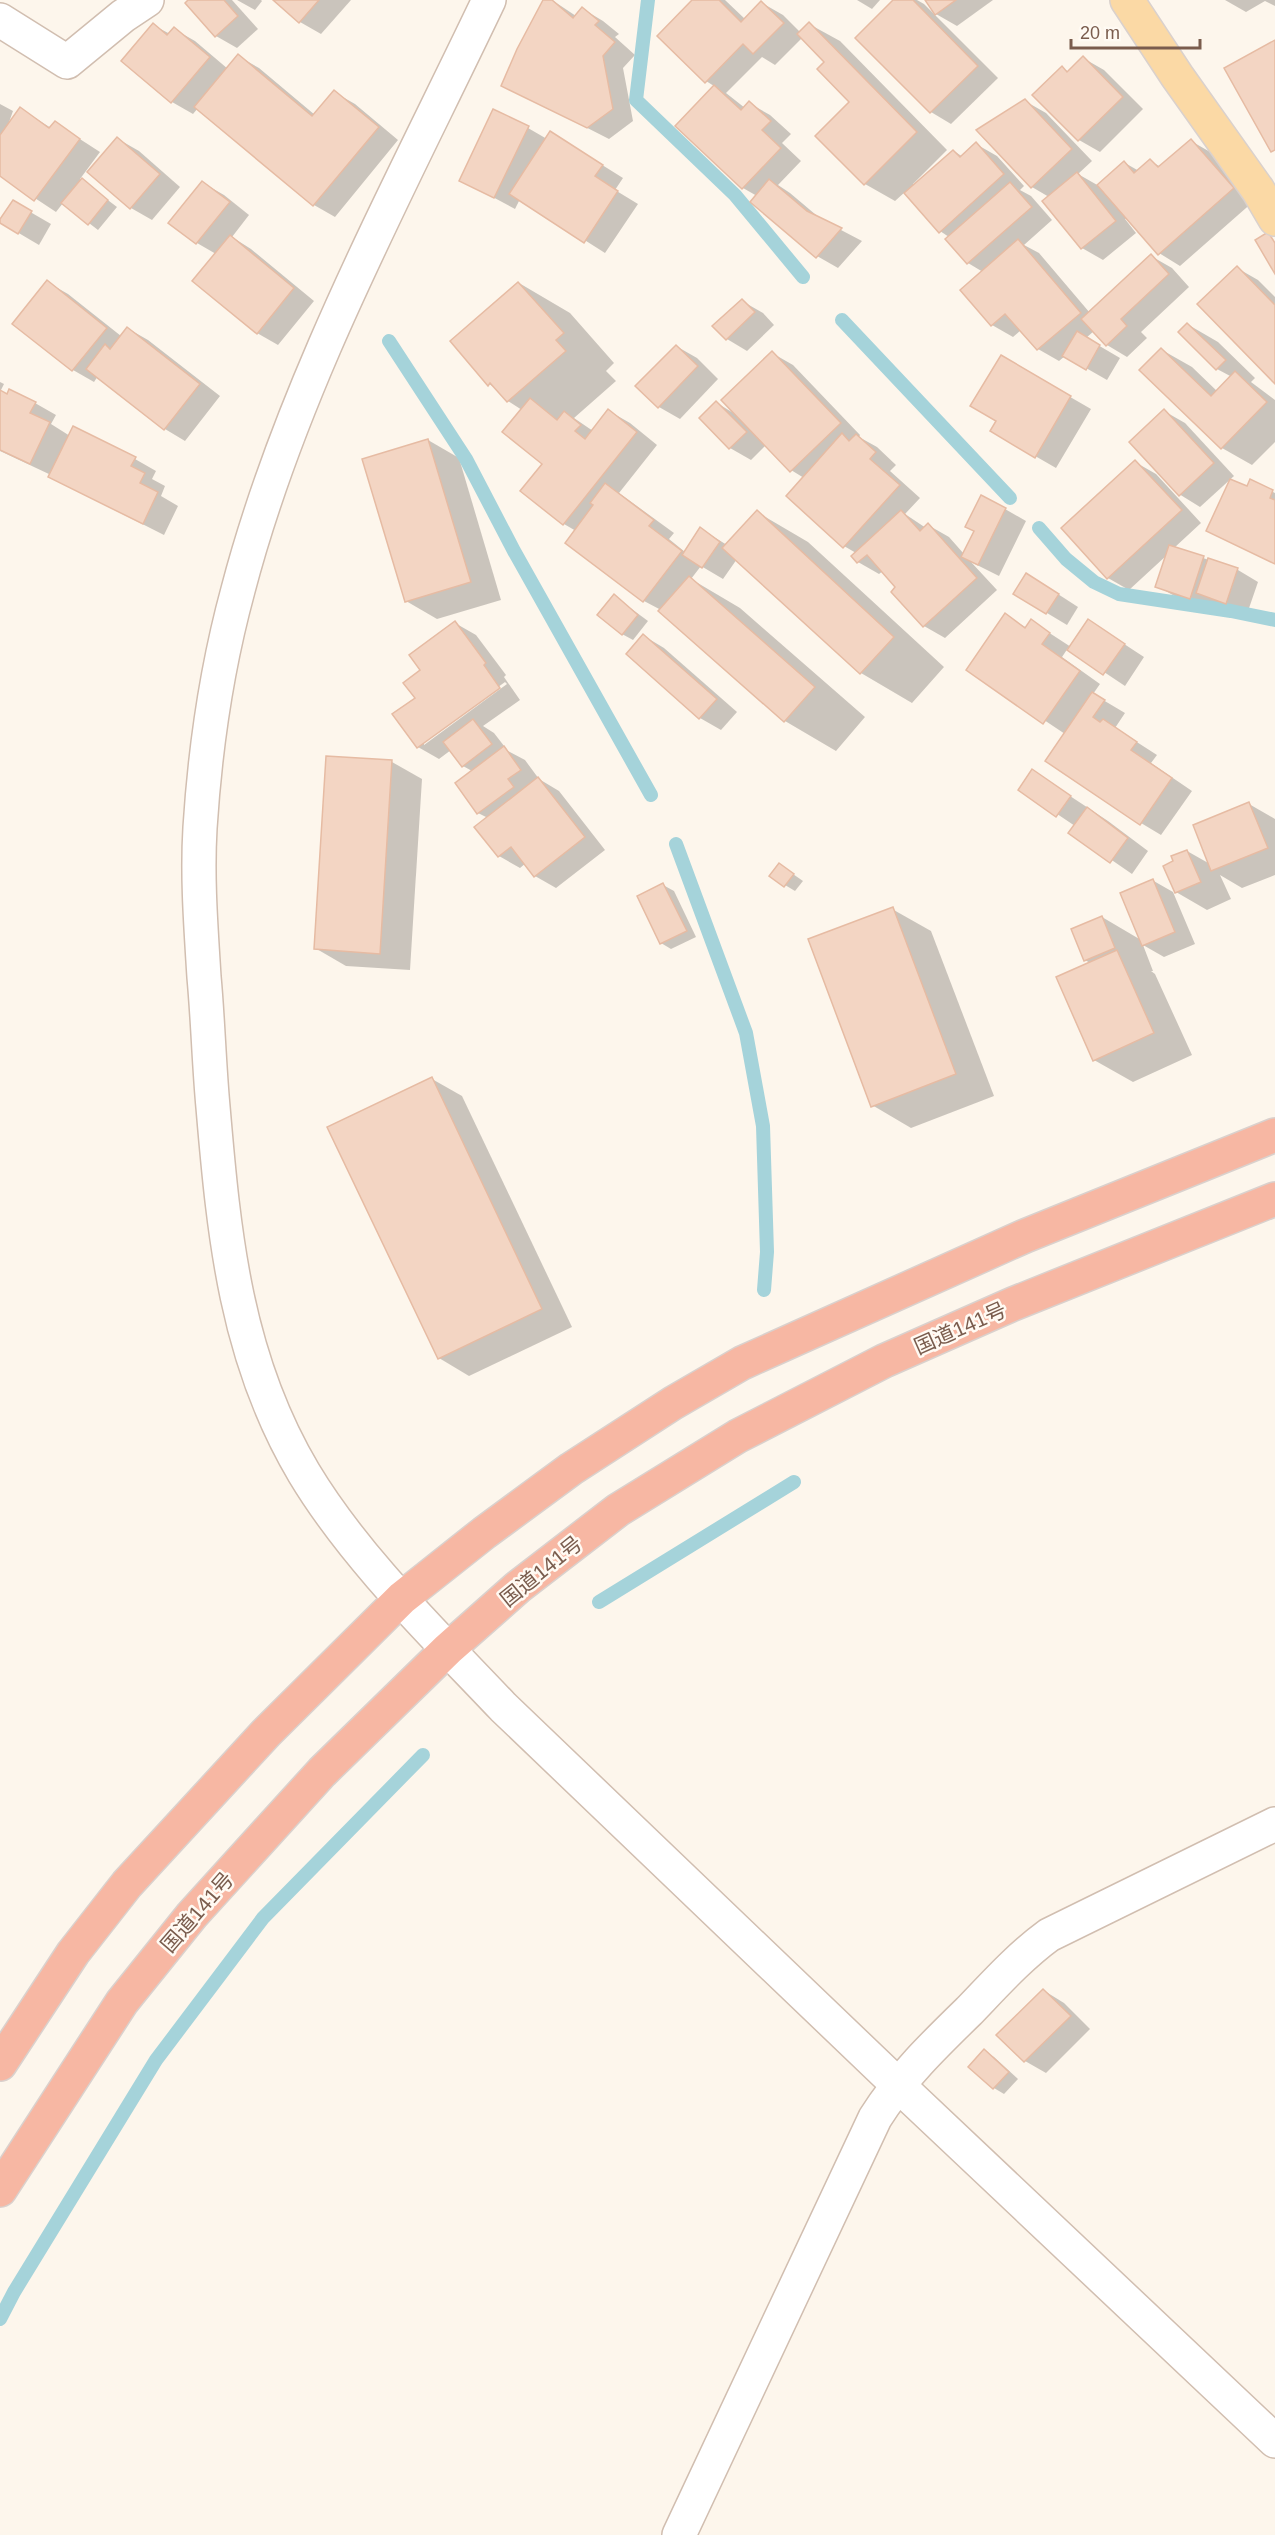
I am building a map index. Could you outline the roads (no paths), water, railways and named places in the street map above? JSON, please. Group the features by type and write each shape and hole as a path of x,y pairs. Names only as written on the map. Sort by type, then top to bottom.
{"highway":[{"path":"0,2064 73,1953 127,1884 266,1733 402,1599 484,1533 571,1469 673,1403 742,1363 1025,1236 1275,1135"},
{"name":"国道141号","path":"0,2190 122,2002 192,1915 321,1772 448,1648 518,1587 618,1510 738,1436 884,1361 1013,1304 1275,1199"}],"main road":[{"path":"1127,0 1177,76 1258,190 1275,219"}],"street":[{"path":"0,20 66,62 123,16 147,0"},
{"path":"489,0 357,276 301,404 279,462 241,578 228,633 210,740 200,827 199,907 217,1157 225,1233 244,1333 269,1405 303,1471 330,1512 402,1599 503,1707 899,2086 1275,2441"},
{"path":"679,2535 875,2118 899,2086 932,2048 1026,1952 1049,1935 1275,1824"}],"waterway":[{"path":"648,0 636,100 735,195 803,277"},
{"path":"842,320 1010,498"},
{"path":"389,341 466,459 514,551 651,795"},
{"path":"1039,528 1066,559 1094,582 1119,594 1275,620"},
{"path":"676,844 746,1033 763,1126 767,1252 764,1290"},
{"path":"599,1602 794,1482"},
{"path":"0,2319 14,2292 156,2060 263,1918 423,1755"}]}
